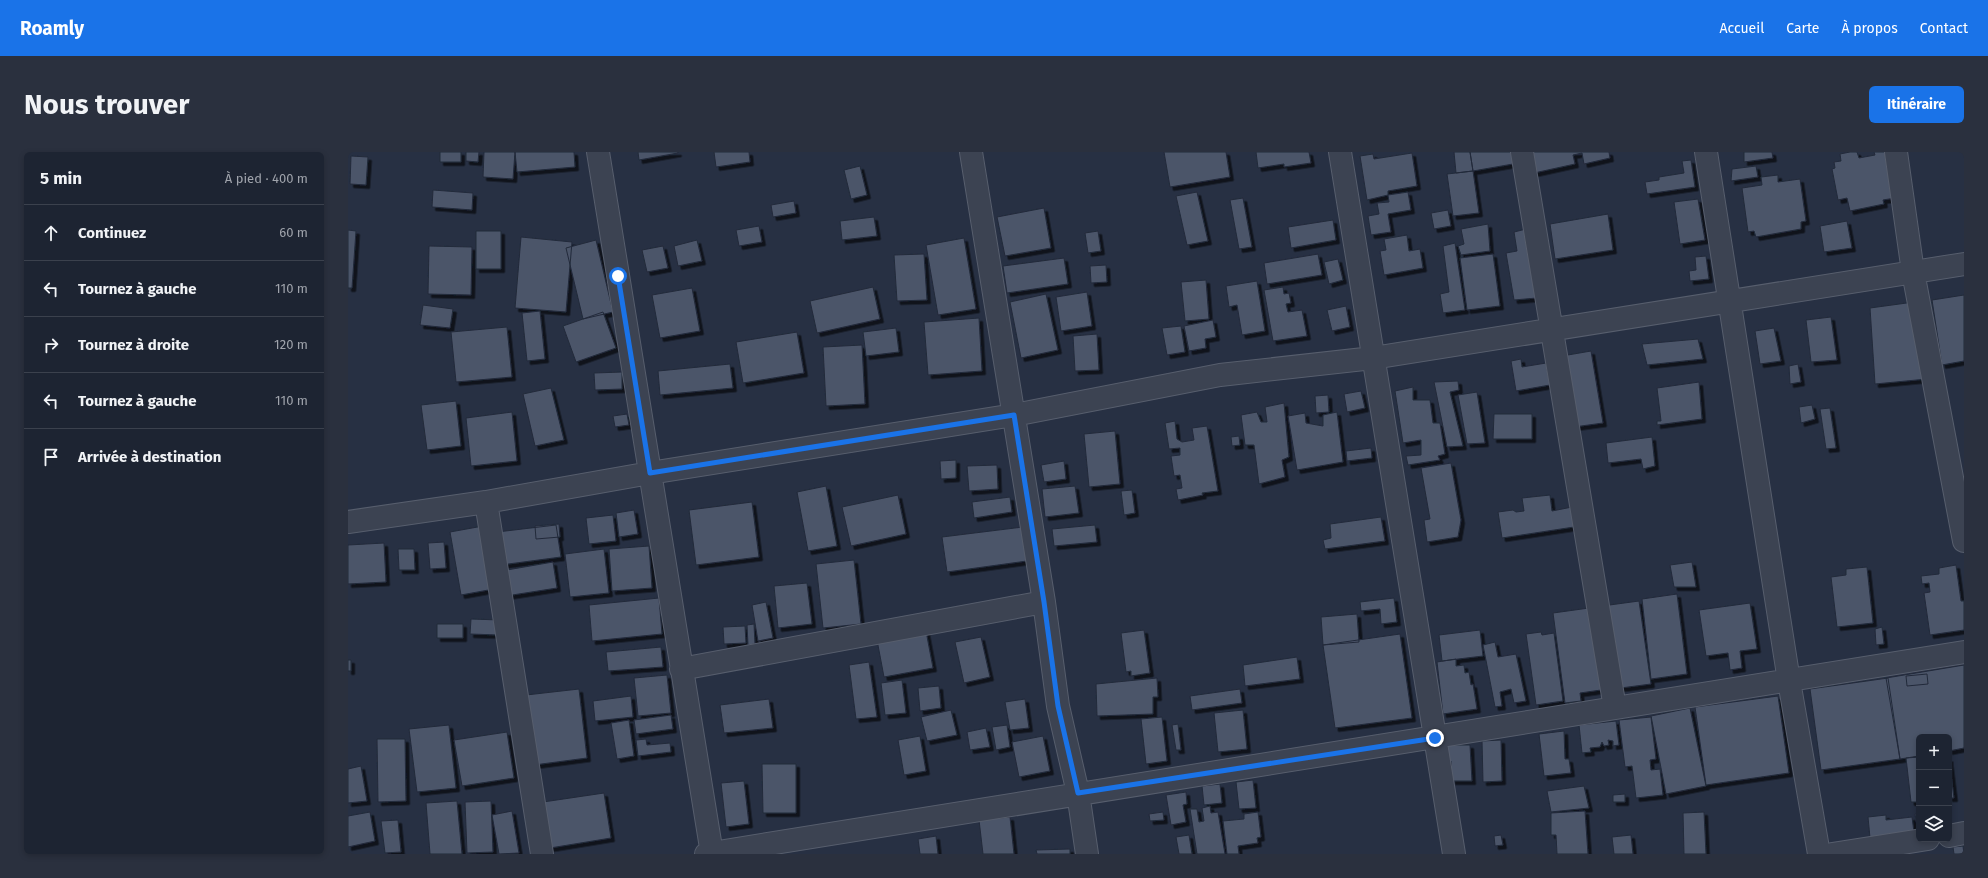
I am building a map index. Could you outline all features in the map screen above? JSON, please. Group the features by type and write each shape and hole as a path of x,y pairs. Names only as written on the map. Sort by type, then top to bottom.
{"street":[{"path":"598,152 710,854 1078,793 1435,738 1964,652"},
{"path":"971,152 1044,602 1058,706 1078,793 1087,854"},
{"path":"1340,152 1454,854"},
{"path":"1522,152 1615,708"},
{"path":"1706,152 1789,681 1819,854"},
{"path":"1896,152 1913,272 1964,541"},
{"path":"348,522 486,502 650,473 1014,415 1220,375 1373,358 1964,264"},
{"path":"486,502 542,854"},
{"path":"681,669 1044,602"},
{"path":"1952,835 1964,833"},
{"path":"1832,854 1916,841"}],"building":[{"path":"440,152 461,152 461,162 440,162"},
{"path":"466,152 479,152 478,162 466,161"},
{"path":"484,152 515,152 513,179 483,177"},
{"path":"515,152 574,152 575,167 517,172"},
{"path":"638,152 678,152 678,153 639,160"},
{"path":"714,152 749,152 750,162 716,167"},
{"path":"1164,152 1226,152 1230,177 1170,187"},
{"path":"1256,152 1309,152 1311,163 1284,167 1284,164 1258,168"},
{"path":"1454,152 1470,152 1473,171 1456,173"},
{"path":"1470,152 1511,152 1513,164 1473,171"},
{"path":"1532,152 1609,152 1610,158 1584,164 1582,153 1573,155 1575,164 1534,173"},
{"path":"1744,152 1772,152 1773,158 1744,162"},
{"path":"1857,152 1859,158 1875,155 1874,152 1886,152 1895,198 1883,200 1884,204 1850,211 1847,198 1838,200 1832,169 1835,168 1834,162 1841,161 1840,154"},
{"path":"1412,153 1417,186 1388,191 1388,195 1367,200 1360,156 1373,154 1374,159"},
{"path":"351,156 368,157 366,185 350,184"},
{"path":"1691,160 1695,187 1647,194 1645,182 1659,180 1659,177 1684,173 1682,161"},
{"path":"860,166 867,195 851,199 844,170"},
{"path":"1756,166 1758,177 1731,181 1732,169"},
{"path":"1473,171 1479,213 1453,216 1447,174"},
{"path":"1778,175 1778,182 1800,179 1806,221 1801,222 1801,229 1756,237 1754,231 1748,232 1742,188 1762,185 1761,177"},
{"path":"433,190 473,193 472,210 432,207"},
{"path":"1197,192 1208,241 1187,245 1176,196"},
{"path":"1408,192 1411,210 1388,214 1391,232 1371,235 1368,216 1379,214 1377,203 1389,202 1388,195"},
{"path":"1243,198 1252,247 1239,249 1230,200"},
{"path":"1698,199 1705,240 1680,244 1674,202"},
{"path":"794,201 796,213 773,217 771,205"},
{"path":"1044,208 1051,248 1005,256 997,217"},
{"path":"1448,210 1451,226 1434,229 1431,213"},
{"path":"1608,214 1613,250 1555,259 1550,224"},
{"path":"874,217 877,236 842,240 840,221"},
{"path":"1333,220 1336,240 1291,248 1288,227"},
{"path":"1847,221 1852,248 1824,252 1820,226"},
{"path":"1488,224 1490,251 1461,255 1458,246 1464,244 1461,229"},
{"path":"759,226 762,242 739,246 736,230"},
{"path":"1526,229 1537,298 1514,300 1506,253 1517,251 1514,232"},
{"path":"348,230 356,231 352,288 348,288"},
{"path":"476,231 501,231 501,269 476,269"},
{"path":"1098,231 1101,251 1088,253 1085,233"},
{"path":"1407,235 1409,251 1420,249 1423,268 1384,275 1380,251 1386,250 1384,239"},
{"path":"521,237 572,242 566,312 515,308"},
{"path":"964,238 976,309 938,315 926,245"},
{"path":"596,240 613,312 583,319 566,248"},
{"path":"697,240 702,261 678,266 674,246"},
{"path":"1455,243 1465,310 1443,313 1440,294 1449,292 1443,246"},
{"path":"429,246 472,247 471,295 428,294"},
{"path":"663,246 668,268 647,272 642,250"},
{"path":"924,254 927,300 897,301 894,255"},
{"path":"1318,254 1322,275 1267,284 1264,263"},
{"path":"1493,254 1500,306 1467,310 1460,258"},
{"path":"1706,256 1709,279 1690,281 1689,271 1696,270 1695,257"},
{"path":"1064,258 1068,284 1007,293 1003,266"},
{"path":"1338,259 1343,280 1329,284 1324,262"},
{"path":"1106,265 1107,282 1091,283 1090,266"},
{"path":"1206,280 1209,319 1185,321 1181,282"},
{"path":"1257,281 1265,331 1242,335 1237,305 1229,307 1226,286"},
{"path":"873,287 880,319 817,333 810,301"},
{"path":"1283,287 1284,294 1289,293 1291,303 1286,304 1288,312 1302,310 1307,336 1273,341 1264,290"},
{"path":"692,288 700,331 660,338 652,295"},
{"path":"1087,292 1092,326 1061,331 1056,297"},
{"path":"1046,294 1058,350 1021,358 1010,302"},
{"path":"1964,295 1964,361 1942,365 1932,300"},
{"path":"1914,302 1927,379 1875,384 1870,308"},
{"path":"423,305 453,309 450,328 420,325"},
{"path":"1346,306 1350,327 1332,331 1327,310"},
{"path":"540,311 545,359 527,361 522,313"},
{"path":"603,312 616,348 576,362 563,326"},
{"path":"1831,317 1837,360 1811,362 1806,320"},
{"path":"979,318 982,371 928,375 924,322"},
{"path":"1213,320 1216,337 1205,339 1206,348 1189,351 1184,326"},
{"path":"1181,326 1185,352 1167,355 1162,328"},
{"path":"507,327 512,377 456,382 451,332"},
{"path":"896,328 899,352 866,356 863,332"},
{"path":"1774,328 1781,361 1760,364 1755,331"},
{"path":"797,332 804,373 743,383 736,342"},
{"path":"1097,334 1099,370 1075,371 1073,336"},
{"path":"1698,339 1703,359 1647,365 1642,344"},
{"path":"862,345 865,404 826,406 823,347"},
{"path":"1591,351 1603,423 1574,427 1562,356"},
{"path":"1521,359 1522,367 1546,363 1550,385 1516,391 1511,361"},
{"path":"730,364 733,388 660,395 658,371"},
{"path":"1798,364 1801,382 1790,384 1789,366"},
{"path":"622,372 622,389 595,390 594,373"},
{"path":"1458,381 1459,390 1450,392 1463,446 1447,447 1434,382"},
{"path":"1699,382 1702,419 1657,425 1657,421 1661,421 1657,388"},
{"path":"1413,387 1413,400 1430,400 1433,423 1440,423 1445,454 1438,456 1440,460 1408,465 1406,456 1421,455 1421,440 1403,443 1395,391"},
{"path":"551,388 564,440 535,446 523,394"},
{"path":"1361,391 1365,408 1347,412 1344,394"},
{"path":"1477,392 1485,443 1467,444 1458,395"},
{"path":"1328,395 1329,412 1316,413 1315,396"},
{"path":"456,401 461,446 427,450 421,405"},
{"path":"1284,403 1289,457 1282,460 1285,477 1259,484 1254,445 1245,445 1241,415 1257,412 1261,422 1267,422 1265,407"},
{"path":"1812,405 1815,419 1801,423 1799,407"},
{"path":"1830,408 1836,448 1826,449 1820,409"},
{"path":"512,412 517,461 471,466 466,418"},
{"path":"1337,412 1343,462 1297,470 1288,416 1305,413 1306,423 1323,426 1323,415"},
{"path":"627,414 629,425 615,427 613,416"},
{"path":"1494,414 1532,414 1532,439 1493,439"},
{"path":"1175,421 1177,439 1182,442 1194,440 1192,428 1207,426 1218,491 1202,493 1203,495 1178,500 1176,489 1182,488 1180,475 1174,476 1171,456 1180,455 1180,448 1169,449 1165,423"},
{"path":"1115,431 1120,484 1089,487 1084,434"},
{"path":"1239,436 1240,445 1232,446 1231,437"},
{"path":"1652,437 1655,466 1643,469 1641,459 1608,463 1606,443"},
{"path":"1371,448 1372,458 1347,461 1346,451"},
{"path":"956,460 956,478 941,479 940,461"},
{"path":"1064,461 1066,479 1044,482 1041,465"},
{"path":"1451,463 1461,520 1458,537 1427,542 1424,520 1430,519 1421,468"},
{"path":"997,465 998,489 969,491 967,466"},
{"path":"826,486 837,546 808,551 797,492"},
{"path":"1075,486 1079,513 1045,517 1042,489"},
{"path":"1132,490 1135,513 1124,515 1121,491"},
{"path":"898,495 906,534 851,546 842,507"},
{"path":"1550,495 1552,511 1572,507 1574,527 1502,538 1498,512 1513,510 1516,512 1524,511 1522,498"},
{"path":"1010,497 1012,512 974,518 972,502"},
{"path":"752,502 759,557 696,565 689,510"},
{"path":"634,510 638,534 619,537 616,513"},
{"path":"613,515 616,541 589,544 586,518"},
{"path":"1381,517 1385,541 1325,549 1323,540 1331,538 1330,524"},
{"path":"559,524 560,537 536,539 535,526"},
{"path":"556,525 561,557 501,565 497,532"},
{"path":"1095,525 1097,542 1054,546 1052,529"},
{"path":"483,526 494,589 461,595 450,532"},
{"path":"1023,527 1027,561 947,572 942,537"},
{"path":"444,542 446,568 430,569 428,543"},
{"path":"384,543 386,582 348,584 348,545"},
{"path":"649,546 652,588 612,591 609,549"},
{"path":"398,549 414,549 415,570 399,570"},
{"path":"604,549 609,593 570,597 565,554"},
{"path":"854,560 861,624 823,628 816,564"},
{"path":"553,562 557,588 506,596 501,571"},
{"path":"1692,562 1696,587 1674,587 1670,565"},
{"path":"1956,565 1961,601 1964,601 1964,630 1930,635 1924,593 1930,592 1929,583 1922,584 1921,576 1939,574 1939,568"},
{"path":"1867,567 1873,623 1837,627 1831,577 1846,575 1846,569"},
{"path":"807,583 812,624 778,628 774,586"},
{"path":"1677,594 1687,674 1651,679 1642,599"},
{"path":"659,598 662,634 592,641 589,605"},
{"path":"1394,598 1397,622 1381,624 1380,609 1361,611 1360,602"},
{"path":"1639,601 1651,684 1613,689 1602,606"},
{"path":"766,602 773,638 758,641 752,605"},
{"path":"1750,603 1757,649 1740,651 1742,668 1730,670 1728,653 1706,656 1699,610"},
{"path":"1589,608 1601,690 1580,693 1581,701 1565,703 1553,613"},
{"path":"1357,614 1359,642 1323,645 1321,617"},
{"path":"471,619 500,620 499,635 470,634"},
{"path":"437,624 463,624 463,638 437,638"},
{"path":"754,624 755,644 748,645 747,625"},
{"path":"745,626 746,643 724,644 723,627"},
{"path":"1882,627 1884,644 1876,645 1875,629"},
{"path":"1144,630 1150,673 1131,676 1131,671 1126,672 1121,633"},
{"path":"1480,630 1483,656 1442,661 1439,635"},
{"path":"926,631 933,668 884,677 877,640"},
{"path":"1541,632 1542,635 1554,633 1563,701 1536,705 1526,634"},
{"path":"1400,634 1412,718 1335,728 1323,645"},
{"path":"981,637 990,677 964,683 955,642"},
{"path":"1495,642 1498,657 1516,654 1526,701 1514,703 1511,689 1500,692 1502,706 1495,707 1483,645"},
{"path":"661,647 663,667 608,671 606,652"},
{"path":"1297,657 1300,679 1245,686 1243,665"},
{"path":"1456,659 1456,666 1464,665 1465,673 1469,672 1471,685 1473,684 1477,709 1443,714 1437,662"},
{"path":"348,660 351,660 351,671 348,671"},
{"path":"869,662 877,717 856,719 849,665"},
{"path":"1964,665 1964,748 1952,750 1952,734 1916,734 1916,756 1900,759 1886,678"},
{"path":"1927,674 1928,684 1907,686 1906,676"},
{"path":"667,675 671,713 638,716 634,678"},
{"path":"1157,678 1158,697 1153,697 1153,714 1097,716 1096,684"},
{"path":"1888,678 1900,759 1821,770 1810,689"},
{"path":"902,680 906,713 885,715 881,683"},
{"path":"939,686 941,708 920,711 918,688"},
{"path":"579,689 587,758 534,765 526,695"},
{"path":"1240,689 1242,703 1192,710 1190,696"},
{"path":"631,696 633,717 595,721 593,701"},
{"path":"1778,696 1789,773 1706,785 1695,707"},
{"path":"769,699 773,728 724,733 720,705"},
{"path":"1025,699 1029,728 1010,730 1005,702"},
{"path":"1690,708 1706,786 1666,794 1651,716"},
{"path":"951,710 957,735 927,741 921,717"},
{"path":"1243,710 1247,749 1218,752 1214,713"},
{"path":"671,715 673,729 636,734 634,720"},
{"path":"1162,717 1167,761 1146,764 1141,719"},
{"path":"1651,717 1656,759 1650,760 1651,770 1660,769 1663,795 1636,798 1632,766 1625,767 1619,720"},
{"path":"629,720 634,756 617,759 611,723"},
{"path":"1616,721 1619,745 1613,746 1613,741 1608,740 1609,745 1604,746 1602,742 1600,747 1590,748 1591,752 1582,753 1579,725"},
{"path":"1178,724 1181,750 1176,750 1172,725"},
{"path":"449,725 456,788 417,792 409,729"},
{"path":"1007,725 1010,747 996,750 992,727"},
{"path":"986,728 990,747 970,750 967,732"},
{"path":"1564,731 1565,759 1569,759 1571,773 1544,776 1539,734"},
{"path":"507,732 514,778 462,786 454,740"},
{"path":"920,736 926,771 904,775 898,740"},
{"path":"1043,736 1050,771 1019,777 1012,742"},
{"path":"377,739 405,739 406,801 378,802"},
{"path":"646,739 647,745 670,743 671,752 638,756 636,740"},
{"path":"1501,740 1502,781 1483,782 1482,741"},
{"path":"1448,745 1470,745 1472,781 1452,781 1451,761 1448,762"},
{"path":"1916,757 1916,802 1911,802 1906,758"},
{"path":"762,764 796,764 796,813 763,813"},
{"path":"361,766 367,801 348,803 348,769"},
{"path":"1253,780 1256,808 1239,809 1236,782"},
{"path":"744,781 749,824 726,827 721,783"},
{"path":"1952,782 1954,798 1952,798"},
{"path":"1220,784 1222,803 1204,805 1202,786"},
{"path":"1584,786 1589,808 1551,812 1547,791"},
{"path":"1186,792 1187,804 1183,805 1186,822 1171,825 1166,795"},
{"path":"604,793 611,838 550,848 543,802"},
{"path":"1625,794 1625,802 1613,802 1613,795"},
{"path":"457,801 462,854 430,854 426,803"},
{"path":"491,801 493,852 467,853 465,802"},
{"path":"1210,806 1211,813 1218,812 1225,854 1197,854 1190,809 1197,809 1199,822 1204,821 1202,808"},
{"path":"512,811 519,853 499,854 492,815"},
{"path":"1585,811 1588,854 1557,854 1556,835 1551,835 1551,813"},
{"path":"370,812 375,841 348,847 348,816"},
{"path":"1163,812 1164,820 1150,821 1149,814"},
{"path":"1258,812 1261,837 1257,838 1258,843 1238,846 1239,854 1227,854 1223,821 1244,819 1244,814"},
{"path":"1704,812 1706,854 1684,854 1683,813"},
{"path":"1886,815 1886,820 1912,817 1914,832 1870,838 1868,817"},
{"path":"1010,817 1014,854 983,854 979,820"},
{"path":"398,820 401,852 385,853 381,821"},
{"path":"1189,835 1192,854 1179,854 1176,837"},
{"path":"1501,835 1503,845 1495,846 1494,836"},
{"path":"1631,835 1633,854 1614,854 1612,837"},
{"path":"936,836 938,854 920,854 918,839"},
{"path":"1963,846 1964,854 1954,854 1953,847"},
{"path":"1070,849 1070,854 1037,854 1036,850"}],"route":[{"path":"618,276 650,473 1014,415 1044,602 1058,706 1078,793 1435,738"}]}
